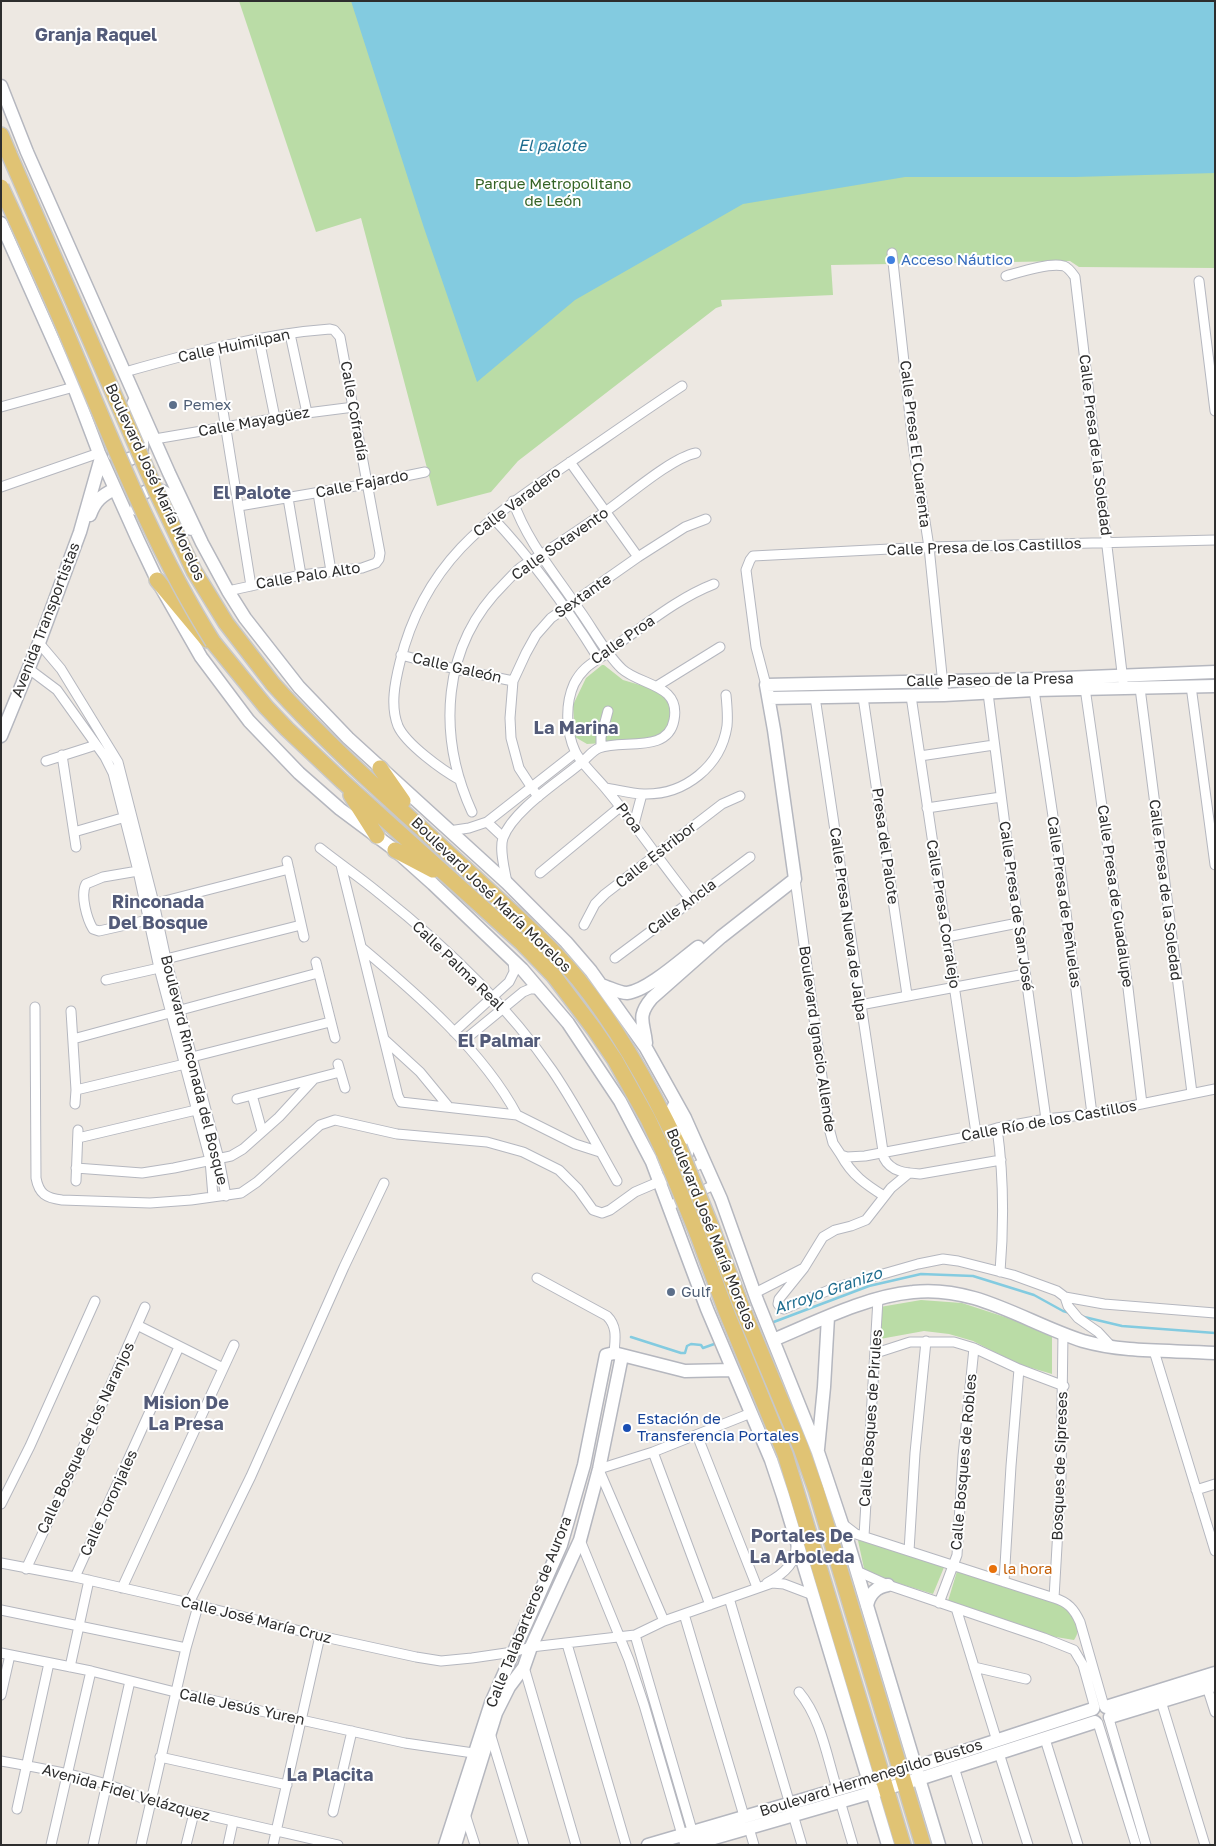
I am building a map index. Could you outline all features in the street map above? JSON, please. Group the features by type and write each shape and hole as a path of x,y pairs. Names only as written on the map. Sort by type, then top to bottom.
{"main road":[{"name":"Boulevard José María Morelos","path":"1,135 156,491 194,571 226,623 273,684 311,724 563,962 578,979 613,1028 650,1088 680,1147 754,1338 808,1468 910,1775 923,1845"},
{"name":"Boulevard José María Morelos","path":"1,187 150,527 176,581 213,642 287,729 342,781 457,882 554,976 594,1028 615,1060 648,1119 682,1192 742,1349 785,1454 821,1572 820,1592 878,1784 903,1845"},
{"path":"157,580 200,632 241,675"},
{"path":"380,768 422,828"},
{"path":"342,781 377,836"},
{"path":"395,850 457,882"}],"street":[{"name":"Boulevard José María Morelos","path":"1,86 136,398 196,529 228,591 264,644 299,686 348,738 507,883 554,929 601,984 646,1048"},
{"name":"Boulevard José María Morelos","path":"1,223 74,387 82,413 100,456 146,557 201,657 249,721 299,773 340,809 395,850 513,960 568,1022 629,1116 660,1180 710,1318 777,1478 800,1551 820,1592"},
{"name":"Calle Presa El Cuarenta","path":"892,253 913,444 929,547 944,695"},
{"name":"Calle Presa de la Soledad","path":"1006,276 1036,267 1064,266 1075,277 1123,682"},
{"path":"1199,281 1215,410"},
{"name":"Calle Huimilpan","path":"125,372 214,348 290,334 330,329 334,330 340,337"},
{"path":"290,334 307,413"},
{"name":"Calle Cofradía","path":"340,337 380,553"},
{"path":"259,340 275,418"},
{"path":"214,348 251,586"},
{"name":"Calle Varadero","path":"460,780 437,766 401,731 398,725 394,702 396,678 416,613 445,565 467,540 492,517 682,386"},
{"path":"1,407 74,387"},
{"path":"82,413 96,422 108,450 116,457 133,458 140,452 142,445 142,436 132,409 136,398"},
{"name":"Calle Mayagüez","path":"155,439 275,418 354,407"},
{"name":"Calle Sotavento","path":"472,812 460,780 452,747 450,695 454,669 468,632 479,614 494,593 520,568 606,512 674,463 690,454 696,453"},
{"path":"1,487 100,456"},
{"name":"Avenida Transportistas","path":"1,736 39,643 80,532 100,456"},
{"path":"570,462 638,557"},
{"name":"Calle Fajardo","path":"239,506 425,472"},
{"name":"Avenida Transportistas","path":"80,532 90,517 96,503 104,494 115,489"},
{"path":"146,557 149,544 136,515 140,496 147,490 165,491 183,526 189,529 196,529"},
{"path":"318,493 331,571"},
{"path":"288,498 301,575"},
{"path":"507,883 503,860 503,837 516,817 590,753 601,747 614,744 659,740 668,732 674,721 674,706 669,696 657,686 638,679 623,670 609,652 541,555 523,526 514,501"},
{"path":"492,517 511,536 566,608 598,658"},
{"name":"Sextante","path":"538,797 519,768 511,738 510,718 513,681 536,635 551,618 638,557 685,527 706,519"},
{"path":"511,536 523,526"},
{"name":"Calle Presa de los Castillos","path":"753,556 929,547 1215,540"},
{"name":"Calle Palo Alto","path":"228,591 301,575 372,565 379,559 380,553"},
{"name":"Boulevard Ignacio Allende","path":"753,556 746,570 756,647 767,692 795,875 829,1128 833,1143 848,1168 862,1182 884,1196"},
{"name":"Calle Proa","path":"576,753 568,721 570,697 578,676 590,663 609,652 677,603 691,594 714,584"},
{"name":"Boulevard Rinconada del Bosque","path":"39,643 60,669 118,762 138,870 150,904 148,920 159,968 192,1057 214,1159 213,1197"},
{"path":"657,686 720,647"},
{"name":"Calle Galeón","path":"402,655 454,669 513,681"},
{"name":"Boulevard Rinconada del Bosque","path":"29,668 48,683 65,701 113,773 128,816 166,959 185,1064 196,1110 226,1196"},
{"path":"48,683 60,669"},
{"name":"Calle Paseo de la Presa","path":"767,692 815,697 944,695 1085,688 1215,672"},
{"name":"Calle Paseo de la Presa","path":"767,692 943,681 1123,682 1140,688 1215,686"},
{"path":"1191,686 1215,865"},
{"name":"Calle Presa de Guadalupe","path":"1085,688 1128,988 1142,1104"},
{"name":"Calle Presa de la Soledad","path":"1140,688 1192,1093"},
{"name":"Calle Presa de Peñuelas","path":"1034,690 1057,843 1092,1114"},
{"name":"Calle Presa de San José","path":"988,693 1046,1119"},
{"path":"606,788 642,794 658,792 678,787 703,773 720,748 724,736 727,724 726,695"},
{"name":"Presa del Palote","path":"863,696 907,995"},
{"name":"Calle Presa Corralejo","path":"911,696 976,1133"},
{"name":"Calle Presa Nueva de Jalpa","path":"815,697 882,1152"},
{"path":"601,747 601,737 608,712"},
{"path":"46,761 96,745"},
{"path":"920,756 994,745"},
{"path":"449,831 470,828 487,822 576,753 583,761"},
{"path":"62,755 76,847"},
{"name":"Proa","path":"583,761 634,824 656,856 691,900"},
{"path":"634,824 642,794"},
{"name":"Calle Estribor","path":"584,925 595,904 722,804 740,796"},
{"path":"928,808 1001,797"},
{"path":"540,873 620,807"},
{"path":"74,832 128,816"},
{"path":"487,822 503,837"},
{"name":"Calle Palma Real","path":"320,848 380,893 426,932 503,1008 552,1069 573,1102 616,1181"},
{"name":"Calle Ancla","path":"615,958 750,857"},
{"path":"150,904 288,865 304,937"},
{"path":"341,865 401,1102 517,1115 575,1144 600,1152"},
{"path":"138,870 104,877 86,884 84,893 89,921 93,929 99,931 148,920"},
{"path":"601,984 620,992 629,993 653,980 795,875"},
{"path":"795,875 652,998 644,1009 641,1018 646,1048 676,1102 705,1162 818,1452 843,1524 866,1601 910,1775 938,1845"},
{"path":"947,937 1018,923"},
{"path":"166,959 301,925"},
{"path":"362,948 395,976 454,1032 487,1069 517,1115"},
{"path":"454,1032 512,979 513,960"},
{"path":"316,962 335,1038"},
{"path":"106,980 159,968"},
{"path":"73,1039 318,973"},
{"path":"860,1005 1025,974"},
{"path":"462,1042 526,990 540,989"},
{"path":"35,1007 35,1168 37,1184 41,1193 50,1198 150,1203 241,1193 252,1186 320,1125 335,1120 397,1134 487,1142 522,1152 559,1170 578,1189 593,1210 599,1213 608,1212 631,1194 660,1180 705,1162"},
{"path":"71,1011 76,1090 75,1104"},
{"path":"192,1057 330,1022"},
{"path":"385,1040 420,1072 448,1106"},
{"path":"76,1090 185,1064"},
{"path":"237,1099 314,1079 339,1068 345,1088"},
{"path":"76,1168 142,1173 174,1168 238,1153 279,1117 314,1079"},
{"name":"Calle Río de los Castillos","path":"882,1152 998,1128 1046,1119 1092,1114 1215,1089"},
{"path":"252,1095 262,1131"},
{"path":"629,1116 639,1121 644,1127 659,1160 663,1163 678,1162 688,1152 688,1144 672,1114 676,1102"},
{"path":"76,1182 78,1134 196,1110"},
{"path":"998,1128 1002,1160 1004,1211 1000,1272"},
{"path":"841,1155 847,1157 882,1152 889,1166 893,1169 920,1174 1002,1160"},
{"path":"909,1173 884,1196 866,1220 835,1230 823,1237 804,1268 780,1299 778,1304 780,1308 784,1309 834,1288 912,1265 943,1259 1013,1275 1057,1291 1065,1297 1104,1304 1215,1313"},
{"path":"189,1603 251,1476 344,1267 384,1183"},
{"path":"669,1206 714,1185"},
{"path":"678,1229 690,1214 700,1207 710,1205 724,1209"},
{"path":"756,1297 804,1268"},
{"path":"537,1278 608,1316 614,1327 618,1354 685,1371 732,1370"},
{"path":"771,1335 878,1299 914,1291 939,1291 981,1299 1084,1341 1154,1351 1214,1355"},
{"path":"1065,1297 1068,1306 1078,1318 1098,1332 1111,1346"},
{"name":"Calle Bosques de Pirules","path":"864,1536 878,1299"},
{"path":"1,1504 30,1446 95,1301"},
{"name":"Calle Bosque de los Naranjos","path":"26,1568 85,1443 145,1307"},
{"path":"818,1452 828,1317"},
{"path":"137,1325 223,1368"},
{"name":"Bosques de Sipreses","path":"1054,1598 1064,1386 1063,1334"},
{"path":"909,1551 915,1453 926,1341"},
{"path":"876,1353 910,1342 954,1342 974,1348 1019,1369 1064,1386"},
{"path":"122,1588 234,1345"},
{"name":"Calle Toronjales","path":"75,1578 179,1347"},
{"name":"Calle Bosques de Robles","path":"940,1602 957,1555 974,1348"},
{"path":"1154,1351 1215,1551"},
{"name":"Calle Talabarteros de Aurora","path":"445,1845 478,1754 490,1732 502,1698 524,1667 531,1647 580,1540 599,1469 618,1354 606,1355 584,1465 561,1545 491,1703 478,1754 465,1814 455,1845"},
{"path":"1004,1582 1019,1369"},
{"path":"584,1465 599,1469 653,1452 751,1413"},
{"path":"697,1435 761,1586"},
{"path":"653,1452 710,1605"},
{"path":"599,1469 664,1621"},
{"path":"1196,1490 1215,1484"},
{"path":"843,1524 856,1534 1054,1598 1071,1607 1080,1622 1087,1644 1101,1714 1136,1845"},
{"path":"761,1586 777,1578 792,1563 797,1548 794,1531"},
{"path":"800,1551 812,1568 821,1572 832,1571 840,1566 848,1553 847,1538"},
{"path":"580,1540 621,1638 690,1841"},
{"name":"Calle José María Cruz","path":"1,1563 89,1580 428,1660 451,1660 513,1652 531,1647 635,1635 664,1621 761,1586"},
{"path":"840,1566 1074,1650 1082,1665 1101,1714 1146,1845"},
{"path":"70,1667 89,1580"},
{"path":"761,1586 784,1584 820,1592 836,1585 845,1584 858,1590 866,1601"},
{"path":"866,1601 873,1591 888,1584"},
{"path":"820,1592 819,1612 835,1671 878,1784 888,1845"},
{"path":"729,1598 802,1845"},
{"path":"141,1845 160,1757 198,1606"},
{"path":"956,1608 1028,1845"},
{"path":"1,1610 186,1648"},
{"path":"684,1614 754,1845"},
{"path":"635,1635 656,1701 690,1841"},
{"path":"273,1845 320,1636"},
{"path":"566,1644 626,1845"},
{"path":"1074,1650 1087,1644"},
{"path":"1,1695 5,1654"},
{"name":"Calle Jesús Yuren","path":"5,1654 91,1671 405,1743 478,1754"},
{"path":"17,1809 49,1663"},
{"path":"524,1667 576,1845"},
{"path":"974,1667 1026,1679"},
{"path":"51,1845 91,1671"},
{"name":"Boulevard Hermenegildo Bustos","path":"648,1845 690,1841 746,1822 910,1775 1101,1714 1215,1673"},
{"path":"94,1845 130,1681"},
{"path":"1211,1686 1215,1712"},
{"name":"Boulevard Hermenegildo Bustos","path":"910,1775 954,1767 998,1747 1044,1739 1101,1714 1161,1701 1211,1686"},
{"path":"799,1692 809,1706 814,1718 853,1845"},
{"path":"644,1705 656,1701"},
{"path":"1161,1701 1205,1845"},
{"path":"332,1812 352,1731"},
{"path":"490,1732 524,1845"},
{"path":"1044,1739 1078,1845"},
{"path":"160,1757 288,1785"},
{"name":"Avenida Fidel Velázquez","path":"1,1760 67,1773 128,1791 150,1802 319,1843 338,1845"},
{"path":"954,1767 978,1845"},
{"path":"186,1845 194,1813"},
{"path":"465,1814 475,1845"},
{"path":"228,1845 233,1822"}],"green space":[{"name":"El palote","path":"239,1 1215,1 1215,268 1079,267 1070,261 831,265 833,295 721,300 722,306 716,308 518,461 491,492 437,506 361,218 316,232"},
{"path":"602,665 623,680 657,690 665,696 671,707 672,717 666,731 654,740 587,744 575,737 573,705 586,678"},
{"path":"921,1300 962,1303 1008,1318 1052,1336 1052,1374 1018,1364 973,1341 949,1334 924,1331 880,1339 880,1307"},
{"path":"857,1536 945,1565 933,1594 865,1573"},
{"path":"958,1568 1068,1607 1078,1627 1077,1636 1074,1640 1050,1636 948,1601"}],"water":[{"name":"El palote","path":"351,1 1215,1 1215,173 1075,177 905,177 743,204 575,300 477,382 424,228"}],"waterway":[{"name":"Arroyo Granizo","path":"771,1323 869,1286 921,1274 973,1276 1034,1295 1070,1313"},
{"name":"Arroyo Granizo","path":"1080,1316 1122,1326 1215,1333"},
{"name":"Arroyo Granizo","path":"631,1337 681,1353 685,1353 687,1346 691,1344 701,1345 703,1348 717,1343"}],"place":[{"name":"Acceso Náutico","path":"891,260"},
{"name":"Pemex","path":"173,405"},
{"name":"Gulf","path":"671,1292"},
{"name":"Estación de Transferencia Portales","path":"627,1428"},
{"name":"la hora","path":"993,1569"}],"district":[{"name":"Granja Raquel","path":"96,35"},
{"name":"El Palote","path":"252,493"},
{"name":"La Marina","path":"576,728"},
{"name":"Rinconada Del Bosque","path":"158,912"},
{"name":"El Palmar","path":"499,1041"},
{"name":"Mision De La Presa","path":"186,1414"},
{"name":"Portales De La Arboleda","path":"802,1546"},
{"name":"La Placita","path":"330,1775"}],"park label":[{"name":"Parque Metropolitano de León","path":"553,192"}]}
